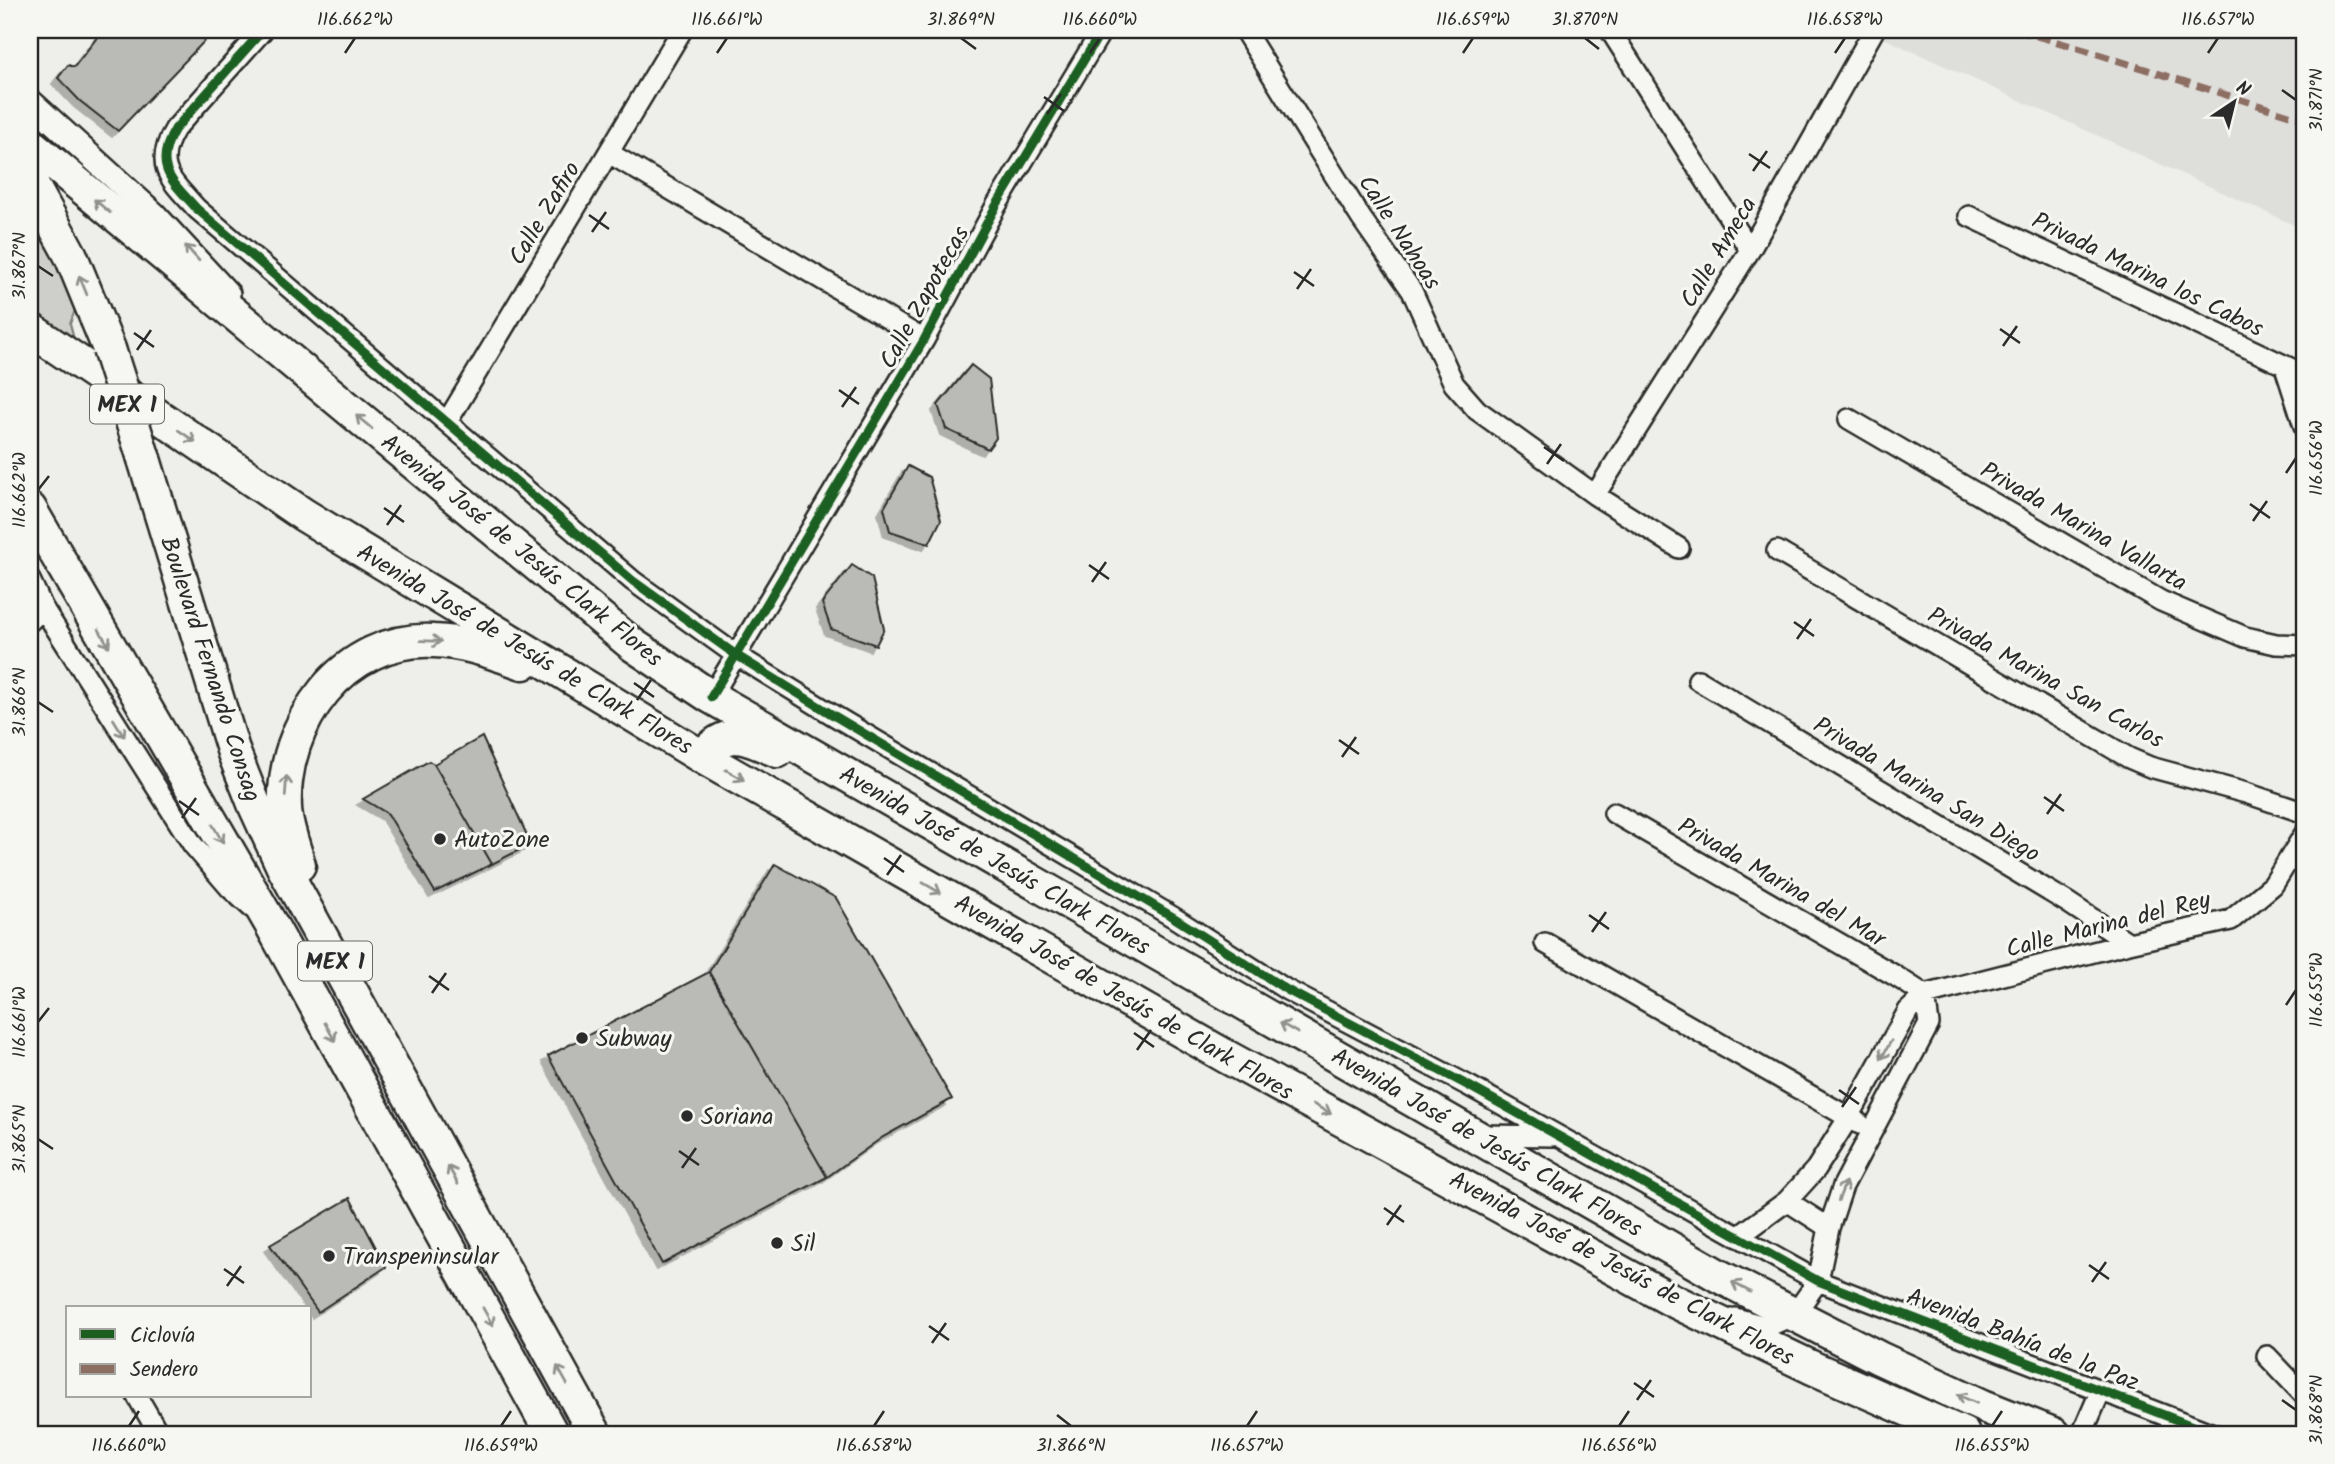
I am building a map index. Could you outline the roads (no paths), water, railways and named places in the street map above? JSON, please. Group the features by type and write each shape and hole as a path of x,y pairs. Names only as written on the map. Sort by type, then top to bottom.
{"highway":[{"name":"Avenida José de Jesús Clark Flores","path":"30,144 633,645 711,697 1719,1276 1879,1359 2053,1434"},
{"name":"Boulevard Fernando Consag","path":"30,181 71,256 109,349 234,753 272,842 314,924 595,1434"},
{"name":"Avenida José de Jesús de Clark Flores","path":"30,329 304,516 702,757 1227,1057 1668,1298 1813,1368 1963,1434"},
{"name":"Boulevard Fernando Consag","path":"30,509 272,926 552,1434"},
{"path":"314,924 287,824 287,771 295,740 309,711 321,693 345,669 375,650 390,645 435,640 476,648 580,683"},
{"path":"702,757 715,742 735,737 839,772"},
{"path":"464,1273 497,1257"},
{"path":"1813,1368 1844,1350 1879,1359"}],"street":[{"name":"Avenida Bahía de la Paz","path":"263,30 175,129 167,142 164,167 171,180 197,209 633,581 736,655 1173,917 1287,990 1558,1136 1738,1237 1818,1280 2213,1434"},
{"name":"Calle Zafiro","path":"447,422 682,30"},
{"name":"Calle Zapotecas","path":"711,697 924,340 996,206 1102,30"},
{"name":"Calle Nahoas","path":"1244,30 1361,218 1412,291 1454,384 1477,410 1595,495 1679,548"},
{"path":"1610,30 1750,250"},
{"name":"Calle Ameca","path":"1595,495 1750,250 1874,30"},
{"path":"30,101 154,214 215,279 268,343"},
{"path":"609,153 924,340"},
{"name":"Privada Marina los Cabos","path":"1969,216 2285,367 2305,374"},
{"path":"2285,367 2305,429"},
{"name":"Privada Marina Vallarta","path":"1849,419 2161,601 2245,637 2276,644 2305,645"},
{"name":"Privada Marina San Carlos","path":"1777,551 2129,758 2305,813"},
{"path":"30,580 37,614 192,845 230,888 272,926"},
{"name":"Privada Marina San Diego","path":"1698,680 2067,902 2129,943"},
{"name":"Privada Marina del Mar","path":"1614,814 1895,975 1925,995"},
{"name":"Calle Marina del Rey","path":"1925,995 2231,920 2273,885 2305,833"},
{"path":"1545,943 1872,1130"},
{"path":"1668,1298 1767,1327 1794,1315 1818,1280 1829,1228 1843,1186 1928,1024 1925,995"},
{"path":"1738,1237 1787,1201 1816,1168 1849,1117 1908,1011 1925,995"},
{"path":"1476,1135 1558,1136"},
{"path":"1787,1201 1829,1228"},
{"path":"2267,1356 2305,1396"},
{"path":"2082,1434 2101,1390"},
{"path":"138,1398 159,1434"}],"place":[{"name":"AutoZone","path":"440,839"},
{"name":"Subway","path":"582,1038"},
{"name":"Soriana","path":"687,1116"},
{"name":"Sil","path":"777,1243"},
{"name":"Transpeninsular","path":"329,1256"}]}
